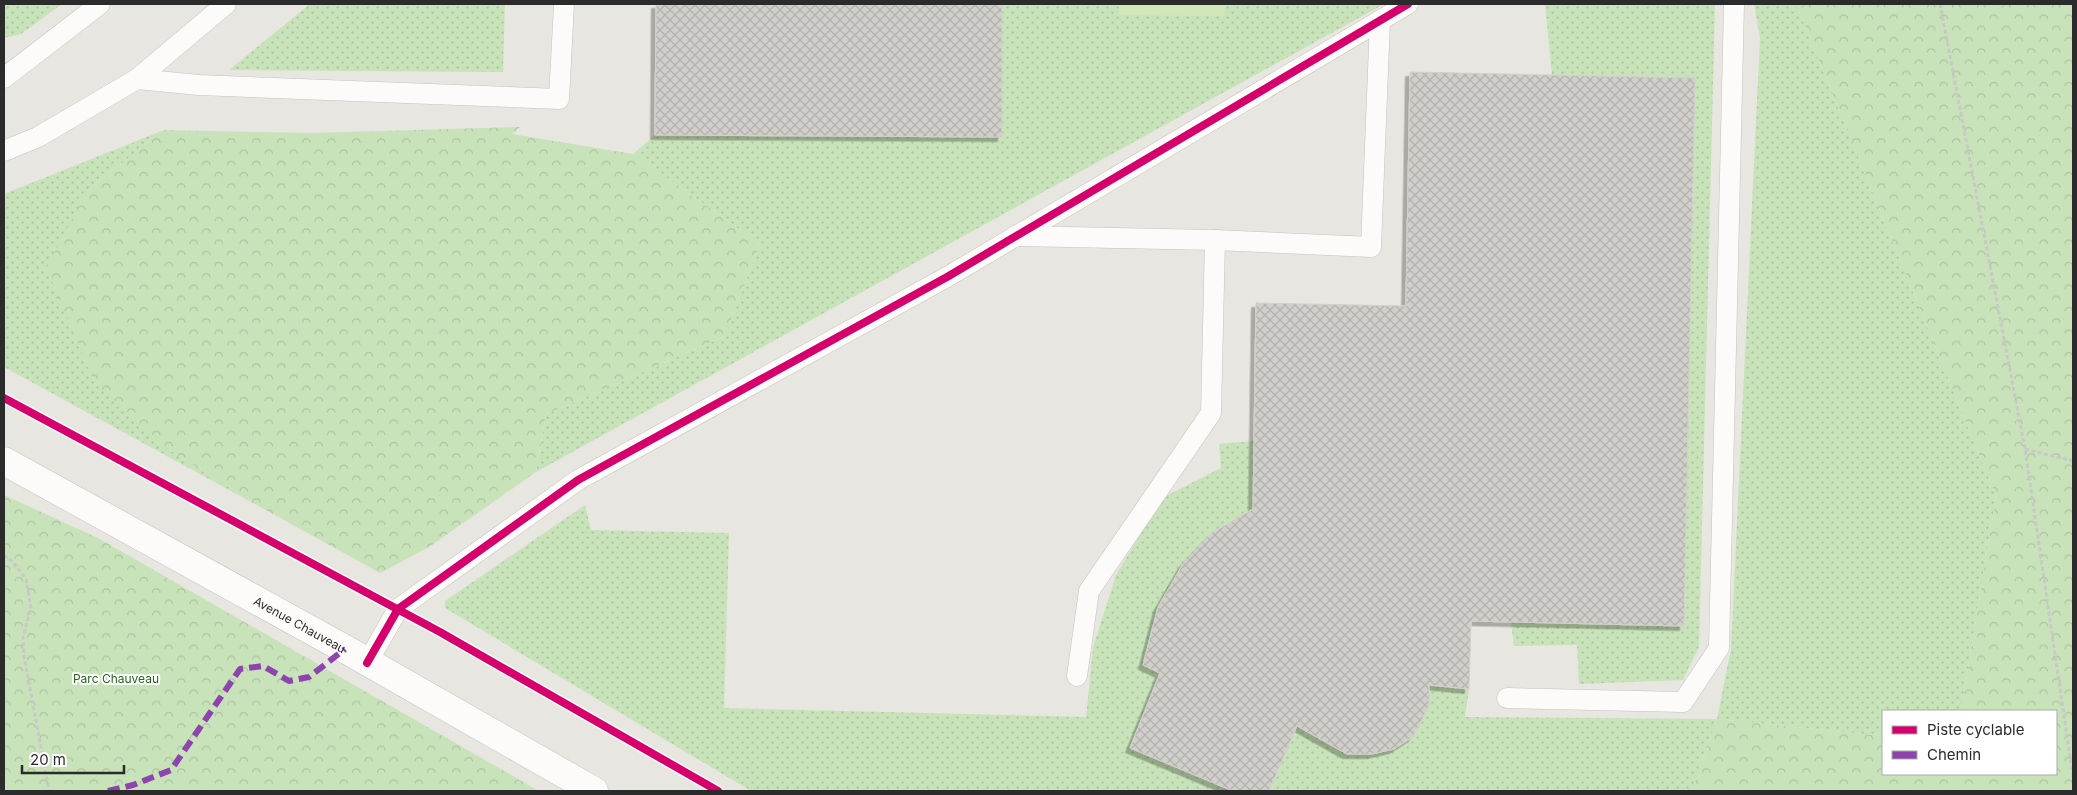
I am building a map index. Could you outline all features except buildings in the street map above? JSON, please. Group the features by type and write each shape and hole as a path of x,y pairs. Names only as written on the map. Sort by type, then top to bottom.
{"main road":[{"name":"Avenue Chauveau","path":"4,461 367,662 594,791"}],"lane":[{"path":"4,78 100,4"},
{"path":"4,150 38,137 137,79 226,4"},
{"path":"137,79 199,85 559,99 564,4"},
{"path":"367,662 398,609 578,480 947,277 1408,4"},
{"path":"1507,698 1682,702 1719,648 1734,4"},
{"path":"1015,236 1215,240 1371,247 1380,20"},
{"path":"1077,676 1089,591 1212,413 1215,240"}],"path":[{"path":"1940,4 2025,449 2073,777"},
{"path":"2025,449 2073,461"},
{"path":"4,556 12,561 26,579 28,589 31,608 23,637 24,656 49,791"}],"green space":[{"path":"4,4 62,4 21,34 4,38"},
{"path":"310,4 505,4 503,72 229,70"},
{"path":"1002,4 1384,4 536,472 546,414 725,336 760,244 633,154 655,135 1002,137"},
{"path":"1119,4 1225,4 1224,16 1119,15"},
{"path":"1545,4 1715,4 1699,647 1683,680 1579,684 1577,645 1514,646 1511,622 1684,626 1695,78 1552,75"},
{"path":"1754,4 1796,4 1996,496 1961,710 1882,710 1882,736 1717,719 1731,649 1760,38"},
{"path":"1796,4 2073,4 2073,791 1692,791 1717,719 1882,736 1882,775 2057,775 2057,710 1961,710 1996,496"},
{"path":"520,127 512,134 633,154 760,244 725,336 546,414 536,472 429,547 380,573 264,509 168,449 94,382 46,267 88,190 164,130 310,133"},
{"path":"164,130 88,190 168,449 264,509 4,367 4,194"},
{"path":"1254,441 1253,509 1212,533 1183,564 1158,607 1143,665 1160,673 1130,748 1233,791 751,791 445,608 445,601 585,505 591,530 729,533 724,708 1086,717 1093,647 1116,575 1162,498 1221,468 1219,444"},
{"name":"Parc Chauveau","path":"4,495 98,538 539,791 4,791"},
{"path":"1429,685 1469,689 1465,717 1717,719 1692,791 1269,791 1297,726 1347,754 1372,754 1394,749 1413,737 1429,706"}],"marked path":[{"path":"108,791 133,785 171,770 240,669 263,666 289,681 309,677 345,649"}],"cycle path":[{"path":"367,663 398,609 578,480 947,277 1408,4"},
{"path":"4,398 440,632 718,791"}]}
